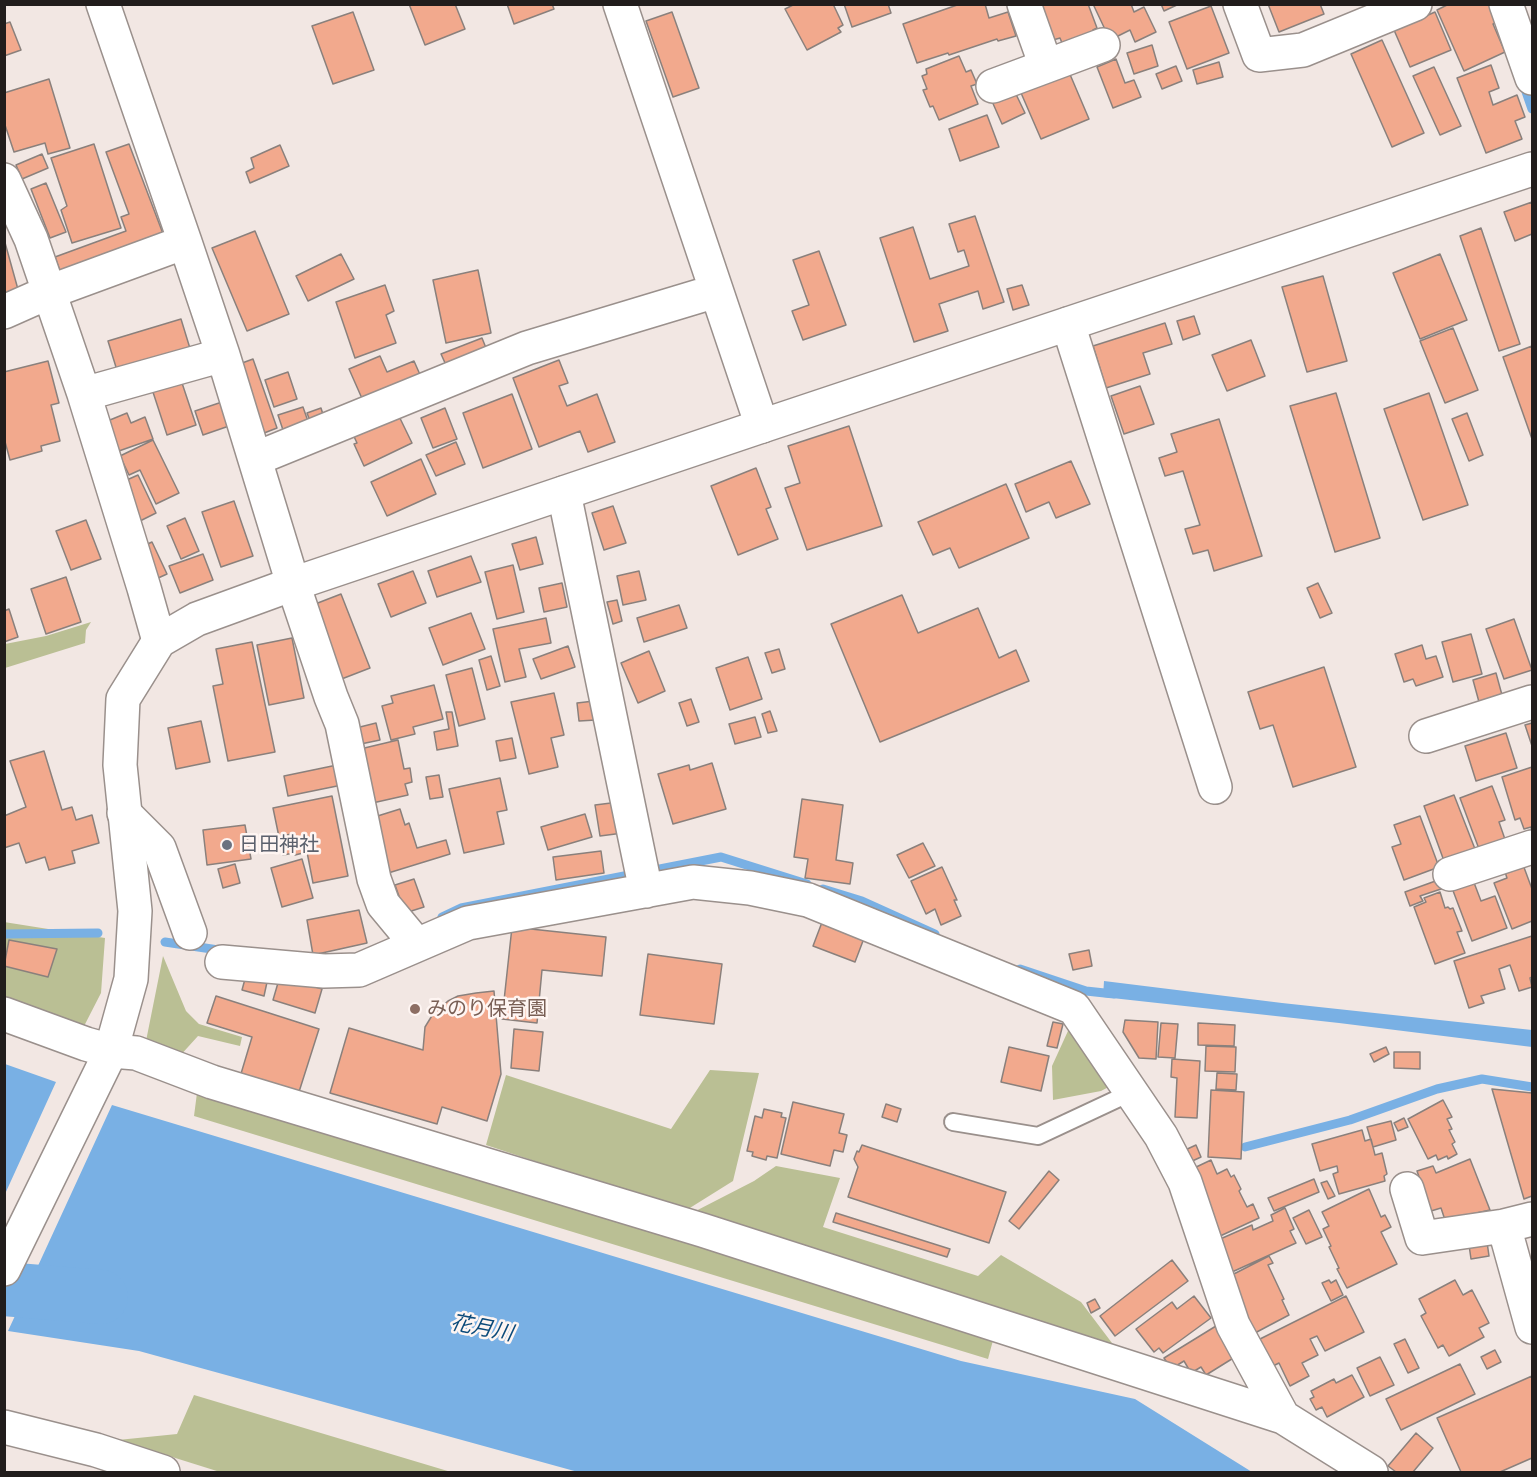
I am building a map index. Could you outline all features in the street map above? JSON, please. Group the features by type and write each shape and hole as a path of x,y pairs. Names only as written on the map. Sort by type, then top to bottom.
{"street":[{"path":"103,4 185,242 293,584 342,724 374,879 383,903 408,933"},
{"path":"1024,4 1046,66"},
{"path":"1240,4 1259,55 1303,50 1415,4"},
{"path":"1506,4 1533,78"},
{"path":"630,7 716,291 762,426"},
{"path":"993,86 1103,45"},
{"path":"4,1269 111,1051 131,979 135,911 120,765 123,699 159,641 196,619 293,584 1533,169"},
{"path":"4,180 31,239 84,394 159,641"},
{"path":"4,312 49,292 185,242"},
{"path":"255,459 527,348 716,291"},
{"path":"1068,324 1215,787"},
{"path":"84,394 222,355"},
{"path":"564,493 643,880"},
{"path":"1425,736 1533,702"},
{"path":"124,813 159,848 190,933"},
{"path":"1450,874 1533,847"},
{"path":"222,962 324,971 359,970 408,933 468,923 643,880 693,882 750,888 808,900 1074,1008 1161,1136 1185,1182 1233,1325 1283,1417"},
{"path":"4,1014 86,1044 111,1051 136,1053 212,1082 702,1230 1283,1417 1371,1473"},
{"path":"1407,1189 1422,1238 1518,1222 1533,1327"},
{"path":"4,1427 96,1450 163,1473"}],"lane":[{"path":"953,1122 1038,1136 1132,1092"}],"green space":[{"path":"91,622 86,630 85,643 5,668 5,644 46,636"},
{"path":"4,922 105,938 101,993 81,1032 5,1005"},
{"path":"163,956 186,1011 199,1024 242,1037 240,1046 198,1036 178,1058 145,1046"},
{"path":"1073,1020 1120,1081 1101,1091 1053,1100 1052,1066"},
{"path":"710,1070 759,1073 733,1181 685,1211 486,1145 506,1075 671,1129"},
{"path":"197,1093 996,1329 988,1359 194,1116"},
{"path":"776,1166 840,1178 823,1227 978,1276 1001,1255 1081,1302 1115,1347 684,1217 754,1181"},
{"path":"194,1395 451,1472 220,1472 118,1440 177,1434"}],"water":[{"path":"1104,981 1532,1030 1532,1047 1103,997"},
{"path":"4,1064 56,1082 5,1194"},
{"path":"112,1105 961,1361 1135,1399 1252,1472 578,1472 139,1351 8,1331"}],"building":[{"path":"409,4 455,4 465,29 425,45"},
{"path":"507,4 552,4 554,9 514,24"},
{"path":"795,4 833,4 843,25 838,28 841,32 807,50 785,9"},
{"path":"844,4 888,4 891,13 852,27"},
{"path":"960,4 985,4 989,18 1008,12 1016,36 998,41 997,39 917,63 903,24"},
{"path":"1040,4 1088,4 1097,28 1093,30 1095,37 1064,48 1060,38 1053,40"},
{"path":"1093,4 1131,4 1134,12 1144,7 1156,32 1135,42 1130,30 1110,40"},
{"path":"1161,4 1179,4 1164,11"},
{"path":"1268,4 1320,4 1324,14 1279,32"},
{"path":"1449,4 1493,4 1500,21 1493,24 1505,52 1464,71 1437,10"},
{"path":"1211,6 1229,53 1187,69 1169,22"},
{"path":"353,12 374,70 333,84 312,26"},
{"path":"672,12 699,88 673,97 646,21"},
{"path":"1435,12 1451,50 1410,67 1394,30"},
{"path":"10,22 21,50 4,56 4,24"},
{"path":"1382,40 1424,133 1392,147 1351,54"},
{"path":"1152,45 1158,66 1134,74 1127,53"},
{"path":"959,56 966,72 971,70 977,84 971,86 978,104 939,120 933,106 930,107 923,90 927,89 922,76 927,74 926,69"},
{"path":"1116,59 1125,83 1134,80 1141,97 1113,108 1097,67"},
{"path":"1219,62 1223,77 1197,84 1193,70"},
{"path":"1066,65 1089,119 1041,139 1018,86"},
{"path":"1491,65 1499,88 1489,92 1493,105 1517,95 1525,117 1515,121 1522,139 1486,153 1457,78"},
{"path":"1176,66 1182,81 1162,89 1156,74"},
{"path":"1434,67 1461,126 1440,135 1413,76"},
{"path":"49,79 70,148 48,154 45,143 14,152 4,122 4,93"},
{"path":"1013,88 1025,113 1002,124 991,99"},
{"path":"987,115 999,147 960,161 949,129"},
{"path":"94,144 121,228 72,243 61,210 67,206 51,158"},
{"path":"129,144 165,239 62,277 55,257 126,231 121,217 129,214 106,152"},
{"path":"280,145 289,166 250,183 246,172 254,168 251,158"},
{"path":"42,154 48,168 22,179 16,165"},
{"path":"46,183 66,232 50,238 31,189"},
{"path":"1532,202 1532,234 1515,241 1504,212"},
{"path":"975,216 1004,302 983,309 978,291 939,304 948,331 914,342 880,238 913,227 930,279 969,266 964,250 958,252 949,224"},
{"path":"1481,228 1520,344 1499,351 1460,236"},
{"path":"255,231 289,314 247,331 212,248"},
{"path":"4,239 19,293 4,297"},
{"path":"819,251 846,325 803,340 792,311 809,305 793,260"},
{"path":"341,254 354,279 308,301 296,276"},
{"path":"1440,254 1467,320 1420,339 1393,273"},
{"path":"478,270 491,333 446,343 433,280"},
{"path":"1323,276 1347,361 1307,372 1282,287"},
{"path":"385,285 394,311 386,315 396,343 355,358 336,302"},
{"path":"1022,285 1029,305 1013,310 1007,289"},
{"path":"1194,316 1200,334 1183,340 1177,321"},
{"path":"181,319 192,355 119,377 108,341"},
{"path":"1165,323 1172,344 1143,353 1150,374 1106,388 1093,346"},
{"path":"1453,328 1478,390 1445,403 1420,341"},
{"path":"482,338 490,358 450,374 441,354"},
{"path":"1251,340 1265,376 1227,391 1212,355"},
{"path":"1532,346 1532,439 1503,357"},
{"path":"380,356 387,372 414,361 425,386 364,403 349,369"},
{"path":"253,359 277,428 259,435 234,366"},
{"path":"559,360 568,383 559,386 567,406 597,394 615,442 588,452 580,431 539,447 513,378"},
{"path":"48,361 59,403 51,405 60,441 41,446 42,451 10,460 4,438 4,372"},
{"path":"288,372 297,399 274,407 265,380"},
{"path":"180,377 196,425 167,435 151,386"},
{"path":"1140,386 1154,424 1124,434 1111,396"},
{"path":"1336,393 1380,538 1335,552 1290,406"},
{"path":"1429,393 1468,505 1423,520 1384,409"},
{"path":"512,394 532,449 483,468 463,413"},
{"path":"222,402 229,426 203,435 195,411"},
{"path":"303,407 311,430 286,439 278,415"},
{"path":"321,408 325,421 312,426 307,413"},
{"path":"395,408 412,443 364,466 354,444 357,443 351,430"},
{"path":"445,408 457,439 433,448 421,418"},
{"path":"127,413 131,423 145,417 153,439 116,452 105,422"},
{"path":"1467,413 1483,455 1469,461 1452,419"},
{"path":"1219,419 1262,556 1214,571 1208,550 1193,554 1185,529 1200,525 1183,471 1165,476 1159,458 1177,452 1171,434"},
{"path":"849,426 882,526 807,550 785,488 800,483 788,446"},
{"path":"153,440 179,493 156,504 140,470 129,475 120,456"},
{"path":"456,442 465,464 436,476 426,455"},
{"path":"421,459 436,494 387,516 371,482"},
{"path":"1071,461 1090,504 1056,518 1049,502 1026,512 1015,484"},
{"path":"756,468 771,507 766,509 778,539 738,555 711,486"},
{"path":"138,475 156,513 138,522 120,483"},
{"path":"1006,484 1029,538 959,568 950,548 933,555 918,522"},
{"path":"234,501 253,556 221,567 202,512"},
{"path":"613,506 626,543 604,550 592,513"},
{"path":"185,518 199,551 181,559 167,526"},
{"path":"86,520 101,559 71,570 56,531"},
{"path":"536,537 543,564 520,570 512,544"},
{"path":"152,542 167,574 156,579 141,547"},
{"path":"203,554 213,580 180,593 169,566"},
{"path":"471,556 481,582 437,597 428,571"},
{"path":"513,565 524,612 497,619 485,572"},
{"path":"413,571 426,603 391,617 378,584"},
{"path":"639,571 646,600 623,605 617,576"},
{"path":"66,577 81,622 46,634 31,589"},
{"path":"562,583 567,607 544,612 539,588"},
{"path":"1318,583 1332,613 1320,618 1307,588"},
{"path":"341,594 370,668 339,680 310,606"},
{"path":"902,595 918,633 978,608 999,658 1016,650 1029,681 880,742 831,624"},
{"path":"617,600 622,621 613,624 607,602"},
{"path":"679,605 687,628 644,642 637,618"},
{"path":"9,609 18,637 4,642 4,611"},
{"path":"471,613 485,649 443,665 429,628"},
{"path":"546,618 551,643 519,649 526,677 505,682 493,629"},
{"path":"1514,619 1532,670 1504,679 1486,629"},
{"path":"1471,634 1482,674 1453,682 1442,642"},
{"path":"292,638 304,698 269,705 257,645"},
{"path":"252,642 275,752 228,761 213,686 223,684 216,649"},
{"path":"1422,645 1426,659 1436,656 1443,677 1416,686 1413,679 1404,682 1395,654"},
{"path":"568,646 575,667 541,679 533,659"},
{"path":"779,649 785,669 772,673 765,653"},
{"path":"649,651 665,691 638,703 621,663"},
{"path":"491,656 500,686 487,690 479,660"},
{"path":"748,657 762,699 730,710 716,668"},
{"path":"1324,667 1356,767 1293,787 1273,725 1260,729 1248,692"},
{"path":"472,668 485,719 459,726 446,675"},
{"path":"1496,673 1502,695 1479,702 1473,680"},
{"path":"434,685 443,719 413,727 415,734 391,740 382,706 393,703 391,696"},
{"path":"554,693 564,735 551,738 558,767 529,774 511,702"},
{"path":"691,699 699,722 687,726 679,703"},
{"path":"594,701 596,720 579,721 577,703"},
{"path":"770,711 777,731 768,733 762,714"},
{"path":"446,712 452,712 458,746 437,750 434,732 449,729"},
{"path":"755,717 761,737 735,744 729,724"},
{"path":"201,721 210,762 176,769 168,728"},
{"path":"376,723 380,740 356,745 352,729"},
{"path":"1532,723 1532,746 1525,725"},
{"path":"1506,733 1517,768 1476,781 1465,746"},
{"path":"512,738 516,758 500,761 496,741"},
{"path":"398,740 404,769 410,768 412,782 405,784 408,795 368,804 356,750"},
{"path":"44,751 62,810 72,807 76,820 92,815 99,843 72,851 75,863 49,870 45,857 26,863 19,843 4,848 4,816 26,807 10,761"},
{"path":"712,763 726,809 673,824 658,774 689,765 690,770"},
{"path":"337,765 342,785 288,796 284,776"},
{"path":"1532,767 1532,832 1531,827 1524,829 1520,818 1515,820 1502,777"},
{"path":"439,775 443,797 430,799 426,777"},
{"path":"500,778 507,810 497,812 504,844 464,853 449,789"},
{"path":"1492,786 1505,820 1499,822 1508,848 1482,857 1460,798"},
{"path":"1454,795 1475,849 1444,861 1424,806"},
{"path":"332,796 348,876 313,883 307,852 295,855 291,834 279,837 273,808"},
{"path":"802,799 843,805 836,860 853,863 850,884 805,878 808,859 794,857"},
{"path":"619,802 623,833 600,836 595,805"},
{"path":"400,809 405,825 409,823 417,848 446,840 450,854 385,874 368,819"},
{"path":"585,814 592,837 548,850 541,827"},
{"path":"1420,816 1439,867 1404,880 1392,847 1401,844 1394,825"},
{"name":"日田神社","path":"245,825 251,859 207,865 203,830"},
{"path":"290,836 294,853 283,855 279,838"},
{"path":"923,843 935,866 909,878 897,855"},
{"path":"601,851 604,873 556,880 553,857"},
{"path":"302,859 313,898 282,907 271,868"},
{"path":"1522,862 1532,889 1532,921 1512,929 1494,883 1507,878 1504,869"},
{"path":"235,864 240,883 223,888 218,869"},
{"path":"942,867 957,900 954,900 961,916 941,925 935,909 926,914 911,881"},
{"path":"414,879 424,907 405,913 395,885"},
{"path":"1441,879 1444,888 1420,896 1423,901 1410,906 1405,892"},
{"path":"1473,880 1481,901 1495,896 1507,928 1472,941 1452,888"},
{"path":"1440,892 1445,908 1453,908 1462,931 1457,932 1465,953 1435,964 1414,907 1426,902 1424,898"},
{"path":"359,910 367,943 313,955 307,920"},
{"path":"824,917 866,933 855,962 813,946"},
{"path":"512,927 606,937 602,976 542,970 537,1023 502,1019"},
{"path":"1532,936 1532,977 1530,978 1532,987 1519,991 1510,965 1499,969 1505,989 1481,996 1484,1003 1469,1008 1454,961"},
{"path":"9,940 57,949 48,977 4,966"},
{"path":"1089,950 1092,966 1073,970 1069,954"},
{"path":"648,954 722,964 714,1024 640,1015"},
{"path":"248,968 269,973 264,996 242,990"},
{"path":"280,976 322,989 315,1013 273,1000"},
{"path":"494,991 501,1074 487,1121 442,1107 437,1124 330,1093 349,1028 423,1050 425,1027 433,1014 448,1001 458,996"},
{"path":"216,996 319,1029 298,1095 240,1077 252,1037 207,1023"},
{"path":"1125,1020 1158,1022 1156,1059 1139,1058 1123,1032"},
{"path":"1053,1022 1063,1024 1057,1048 1047,1046"},
{"path":"1161,1023 1178,1024 1175,1058 1158,1057"},
{"path":"1198,1023 1235,1025 1234,1046 1198,1045"},
{"path":"514,1029 543,1032 539,1071 511,1068"},
{"path":"1206,1046 1236,1047 1235,1072 1205,1071"},
{"path":"1009,1047 1049,1056 1041,1091 1001,1082"},
{"path":"1386,1047 1389,1054 1374,1062 1370,1054"},
{"path":"1394,1052 1420,1052 1420,1069 1394,1068"},
{"path":"1172,1059 1200,1061 1197,1118 1175,1117 1177,1078 1171,1077"},
{"path":"1217,1073 1237,1074 1236,1090 1216,1089"},
{"path":"1492,1089 1532,1093 1532,1196 1524,1199"},
{"path":"1211,1090 1244,1092 1241,1159 1208,1157"},
{"path":"1443,1100 1452,1117 1447,1119 1455,1142 1452,1144 1457,1154 1448,1159 1447,1156 1438,1160 1436,1155 1428,1159 1408,1119"},
{"path":"793,1102 844,1114 839,1133 847,1135 843,1152 834,1150 830,1166 781,1154"},
{"path":"886,1104 901,1109 897,1122 882,1117"},
{"path":"764,1109 782,1113 781,1117 786,1118 777,1158 767,1156 766,1160 752,1156 753,1152 747,1151 755,1116 762,1118"},
{"path":"1404,1118 1408,1127 1398,1131 1394,1123"},
{"path":"1391,1121 1396,1140 1373,1147 1367,1127"},
{"path":"1362,1130 1365,1141 1371,1139 1375,1155 1382,1153 1387,1174 1384,1176 1385,1181 1339,1194 1333,1174 1338,1172 1337,1166 1320,1171 1312,1144"},
{"path":"862,1145 1006,1192 989,1243 848,1197 858,1167 854,1159"},
{"path":"1196,1145 1201,1157 1188,1163 1183,1151"},
{"path":"1470,1159 1490,1210 1445,1220 1441,1208 1431,1211 1417,1171 1433,1166 1436,1173"},
{"path":"1211,1160 1217,1174 1227,1169 1231,1177 1234,1175 1247,1207 1253,1204 1259,1218 1218,1237 1192,1169"},
{"path":"1049,1171 1059,1180 1019,1229 1009,1221"},
{"path":"1314,1179 1319,1192 1274,1211 1268,1198"},
{"path":"1327,1181 1335,1196 1328,1199 1321,1183"},
{"path":"1369,1189 1381,1217 1385,1215 1391,1227 1381,1232 1397,1264 1347,1288 1337,1269 1339,1268 1323,1229 1329,1226 1322,1212"},
{"path":"1285,1208 1294,1229 1290,1231 1296,1243 1232,1272 1218,1240 1252,1225 1253,1230 1273,1221 1271,1215"},
{"path":"1309,1210 1322,1237 1306,1244 1293,1218"},
{"path":"836,1213 950,1249 947,1257 833,1222"},
{"path":"1487,1242 1489,1256 1471,1259 1469,1245"},
{"path":"1269,1256 1273,1263 1268,1265 1289,1315 1253,1334 1226,1278"},
{"path":"1172,1260 1188,1281 1115,1336 1100,1316"},
{"path":"1329,1280 1331,1283 1336,1280 1343,1295 1331,1301 1322,1283"},
{"path":"1455,1280 1463,1295 1472,1290 1489,1323 1479,1328 1484,1337 1449,1356 1443,1345 1438,1348 1421,1316 1426,1313 1419,1299"},
{"path":"1194,1296 1211,1318 1163,1353 1159,1348 1154,1352 1136,1329 1172,1302 1177,1309"},
{"path":"1346,1296 1364,1332 1325,1351 1317,1336 1310,1339 1318,1355 1302,1363 1309,1376 1290,1386 1279,1363 1271,1367 1258,1340"},
{"path":"1095,1299 1100,1308 1091,1313 1087,1303"},
{"path":"1216,1326 1235,1357 1206,1375 1201,1367 1191,1373 1184,1361 1171,1369 1164,1358"},
{"path":"1405,1339 1419,1368 1408,1373 1394,1344"},
{"path":"1495,1350 1501,1362 1487,1369 1481,1357"},
{"path":"1380,1357 1394,1385 1370,1396 1357,1368"},
{"path":"1460,1364 1475,1394 1401,1430 1386,1399"},
{"path":"1352,1375 1364,1397 1327,1417 1322,1407 1316,1410 1310,1399 1314,1397 1311,1391 1334,1379 1336,1383"},
{"path":"1532,1376 1532,1458 1500,1472 1461,1472 1437,1418"},
{"path":"1416,1433 1433,1448 1413,1472 1396,1472 1388,1466"}],"waterway":[{"path":"1523,83 1532,109"},
{"path":"442,917 461,908 721,857 807,884"},
{"path":"823,889 862,901 935,934"},
{"path":"4,934 98,933"},
{"path":"165,942 225,951"},
{"path":"1020,969 1086,991 1114,994"},
{"path":"1245,1147 1350,1120 1437,1089 1482,1079 1532,1087"},
{"name":"花月川","path":"4,1289 101,1297"}],"place":[{"name":"日田神社","path":"227,845"},
{"name":"みのり保育園","path":"415,1009"}]}
